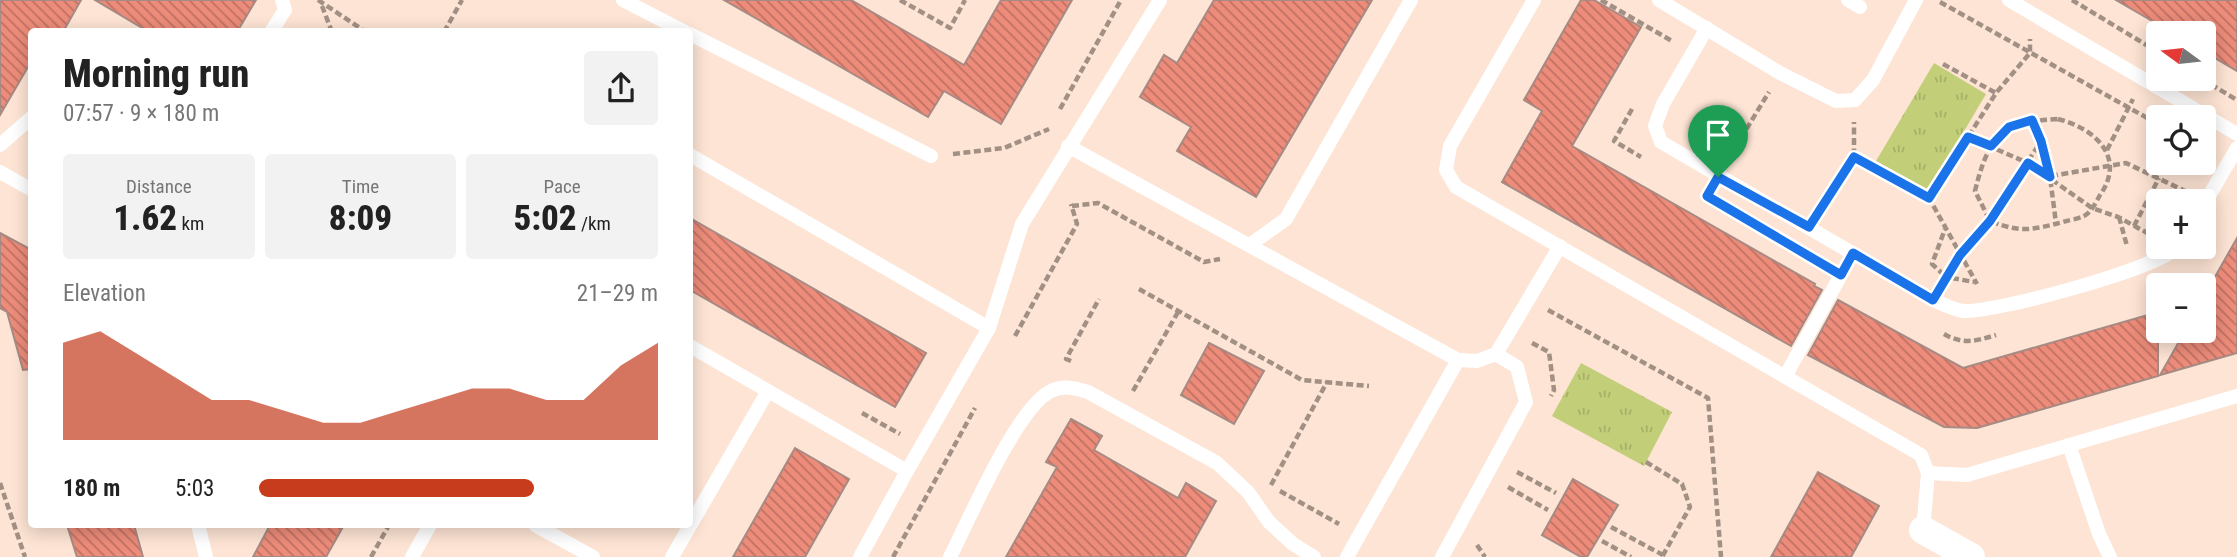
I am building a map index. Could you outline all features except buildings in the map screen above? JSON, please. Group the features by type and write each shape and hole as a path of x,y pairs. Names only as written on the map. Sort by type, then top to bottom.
{"street":[{"path":"1923,530 1971,557"}],"lane":[{"path":"274,28 285,10 282,0"},
{"path":"623,0 677,28"},
{"path":"860,557 989,328 1022,224 1160,0"},
{"path":"1251,244 1286,219 1411,0"},
{"path":"1534,0 1450,146 1446,170 1456,187 1921,455 1928,473 1923,530"},
{"path":"1660,0 1780,73 1836,101 1855,100 1873,80 1916,0"},
{"path":"2010,0 2032,5 2145,80 2237,134"},
{"path":"1707,28 1663,104 1655,126 1661,142 1933,300 1962,311 1994,308 2161,259"},
{"path":"693,36 931,156"},
{"path":"0,145 28,120"},
{"path":"1069,146 1458,360 1477,361 1496,354 1560,246"},
{"path":"2213,189 2237,148"},
{"path":"693,157 989,328"},
{"path":"0,172 28,188"},
{"path":"1786,375 1853,253"},
{"path":"693,348 907,471"},
{"path":"1444,557 1526,402 1517,367 1496,354"},
{"path":"1347,557 1458,360"},
{"path":"950,557 1014,433 1033,405 1051,391 1070,386 1088,392 1217,463 1248,492 1269,522 1293,544 1314,557"},
{"path":"693,521 768,391"},
{"path":"1928,473 1967,475 2237,396"},
{"path":"2069,445 2110,557"},
{"path":"199,528 206,557"},
{"path":"418,555 429,528"},
{"path":"540,528 593,557"},
{"path":"672,557 689,528"}],"path":[{"path":"446,28 461,0"},
{"path":"900,0 950,28 965,0"},
{"path":"931,156 1004,148 1049,130 1121,0"},
{"path":"1601,0 1672,42 1665,53"},
{"path":"1937,0 2146,117"},
{"path":"2072,0 2146,45"},
{"path":"320,2 330,28"},
{"path":"320,2 360,28"},
{"path":"1929,198 1996,93 2031,53"},
{"path":"1943,64 1996,93"},
{"path":"1718,177 1780,73"},
{"path":"2106,151 2145,80"},
{"path":"2216,87 2237,100"},
{"path":"1809,227 1854,157 1855,100"},
{"path":"1633,108 1614,141 1648,162"},
{"path":"2058,119 2076,123 2099,139 2106,151 2109,165 2106,188 2085,216 2028,231 2012,229 1990,221 1980,206 1975,191 1980,170 1991,146 2009,127 2032,120 2058,119"},
{"path":"2032,120 2041,141 2050,177 2056,223"},
{"path":"1968,137 2028,163 2092,208 2119,216 2146,232"},
{"path":"1933,300 1960,255 1990,221 2041,141"},
{"path":"1854,157 1929,198 1975,282 1994,308"},
{"path":"2050,177 2126,163 2178,189"},
{"path":"2134,226 2159,178"},
{"path":"1945,228 1931,264 1947,278 1975,282"},
{"path":"1139,289 1302,380 1368,386"},
{"path":"1528,299 1708,398 1721,557"},
{"path":"1131,394 1178,312"},
{"path":"1932,327 1954,340 1971,343 2009,331"},
{"path":"1271,486 1328,382"},
{"path":"1611,527 1662,556 1690,508 1682,484 1646,462"},
{"path":"1510,468 1556,493"},
{"path":"0,483 25,557"},
{"path":"1502,483 1548,510"},
{"path":"371,557 387,528"},
{"path":"1602,541 1631,557"}],"green space":[{"path":"1934,63 1986,94 1928,192 1876,161"},
{"path":"1581,363 1672,412 1644,466 1552,416"}],"route":[{"path":"2032,120 2041,141 2050,177 2028,163 1990,221 1960,255 1933,300 1853,253 1841,275 1707,196 1718,177 1809,227 1854,157 1929,198 1968,137 1991,146 2009,127 2032,120"}]}
